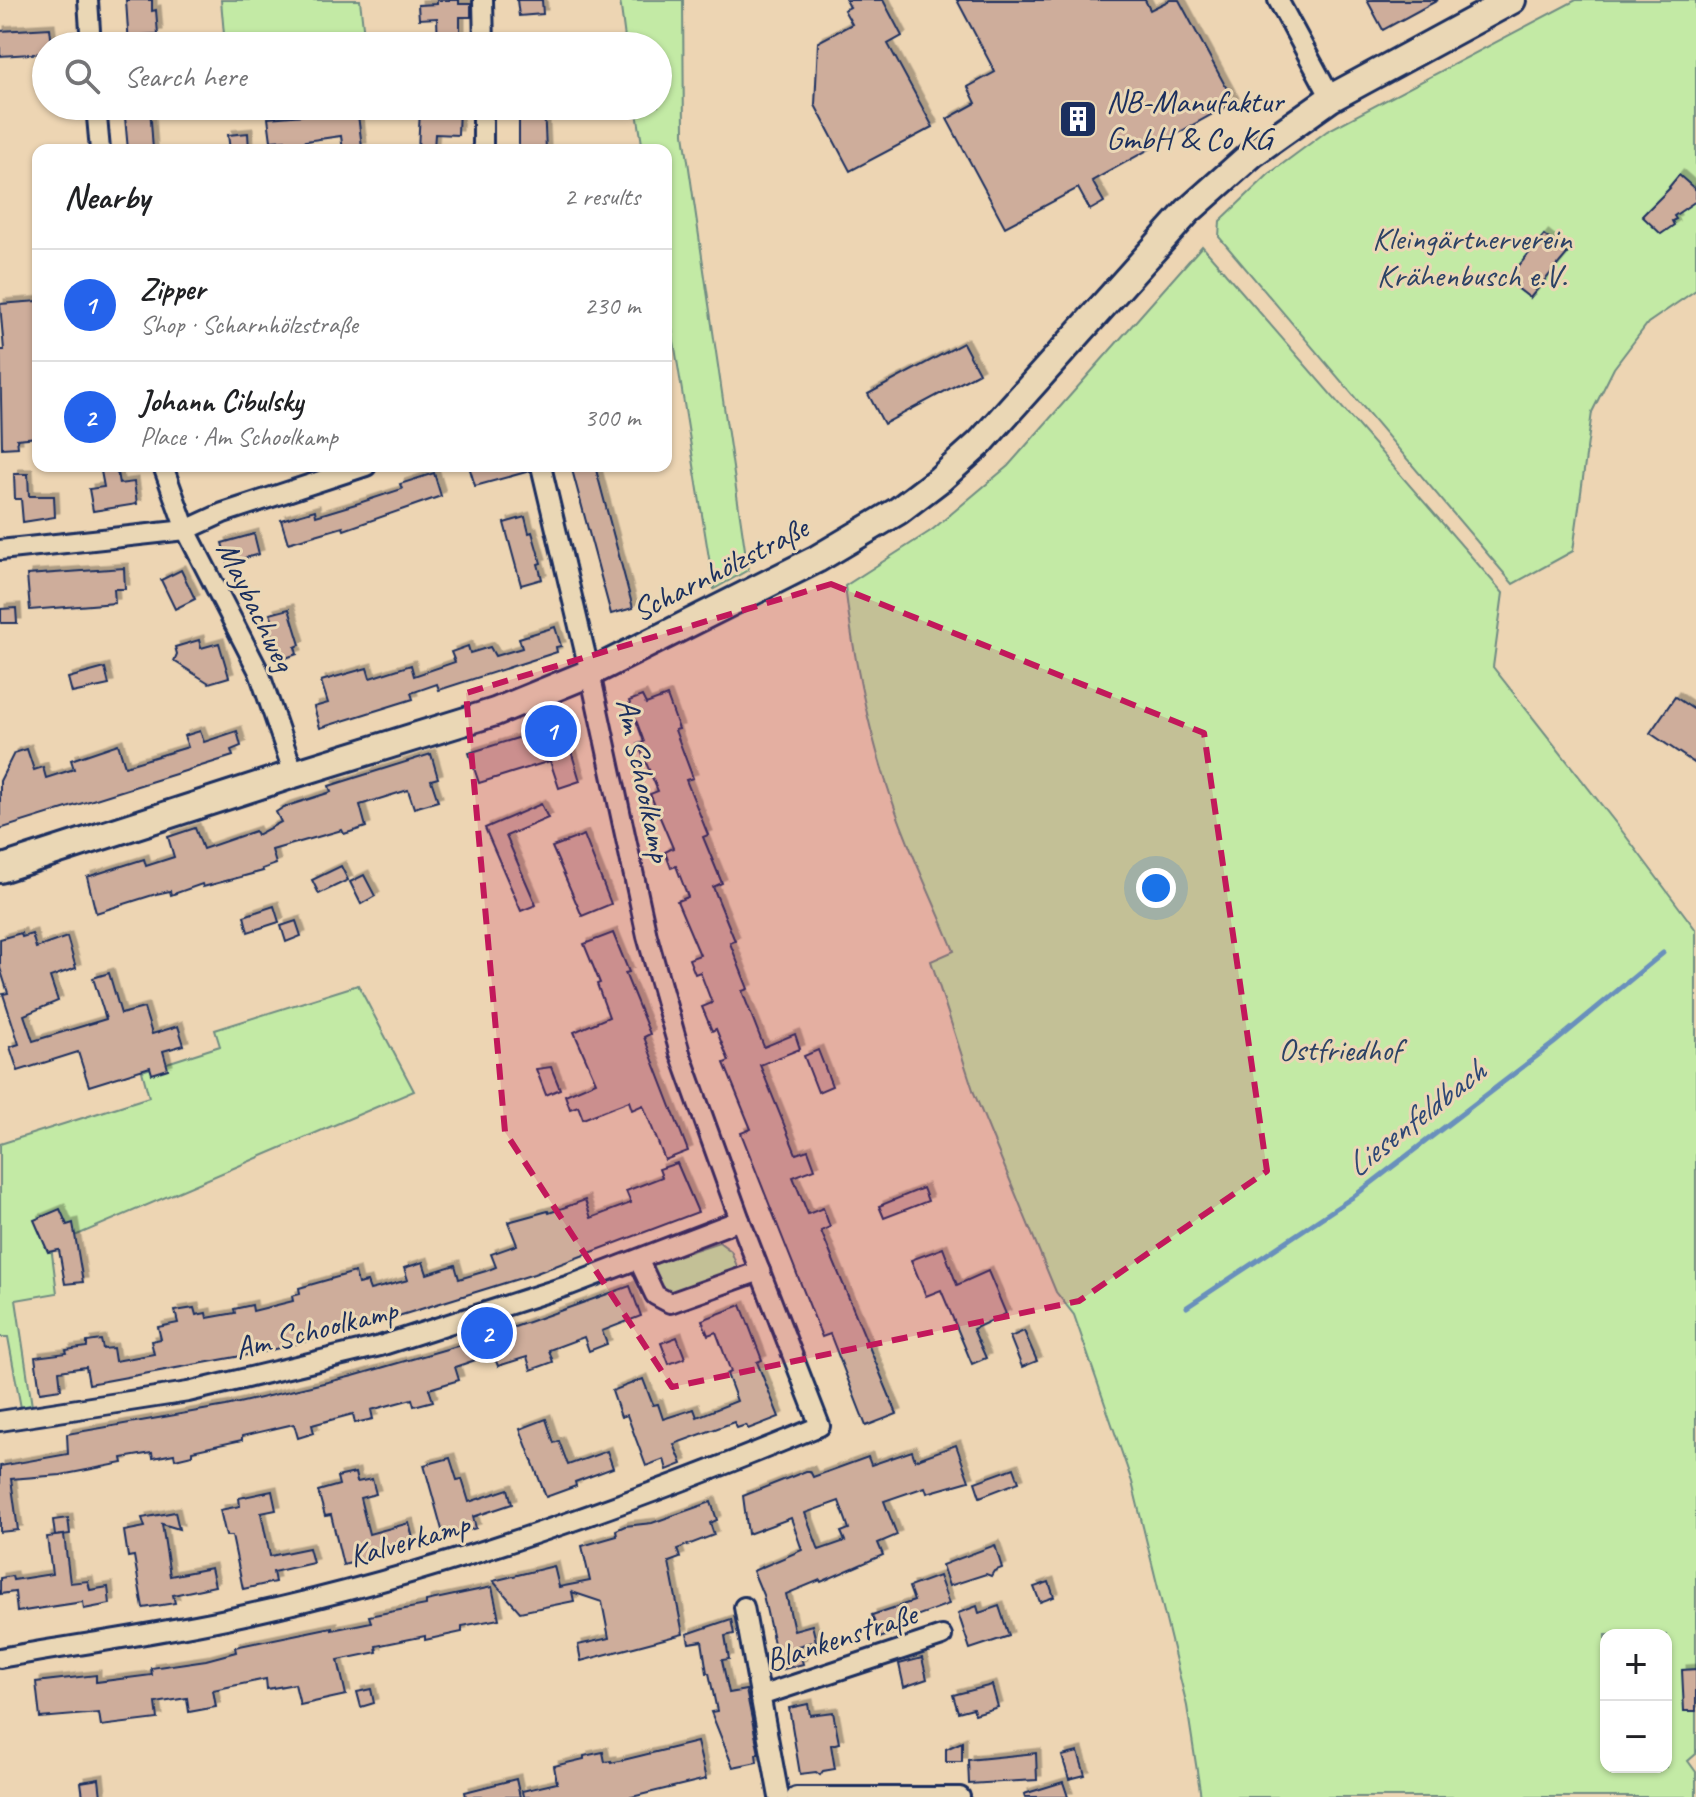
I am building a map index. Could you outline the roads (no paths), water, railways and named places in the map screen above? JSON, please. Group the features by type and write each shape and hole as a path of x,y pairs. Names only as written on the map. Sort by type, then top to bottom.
{"main road":[{"name":"Scharnhölzstraße","path":"0,869 495,712 590,673 793,572 898,511 980,443 1188,211 1252,154 1331,98 1512,0"}],"street":[{"path":"88,0 90,32"},
{"path":"483,0 484,32"},
{"path":"1278,0 1331,98"},
{"path":"97,120 99,144"},
{"path":"483,120 483,144"},
{"name":"Maybachweg","path":"165,472 186,530 259,672 294,774"},
{"path":"0,550 186,530 223,513 348,472"},
{"name":"Am Schoolkamp","path":"542,472 651,950 680,1053 740,1220 820,1426"},
{"name":"Am Schoolkamp","path":"0,1421 188,1392 380,1346 639,1261 740,1220"},
{"path":"639,1261 655,1295 670,1303 760,1271"},
{"name":"Kalverkamp","path":"0,1658 245,1615 448,1562 722,1466 820,1426"},
{"name":"Blankenstraße","path":"744,1607 779,1797"},
{"name":"Blankenstraße","path":"760,1696 942,1636"},
{"path":"796,1797 960,1797"}],"waterway":[{"name":"Liesenfeldbach","path":"1187,1307 1353,1197 1554,1043 1663,953"}],"place":[{"name":"NB-Manufaktur GmbH & Co KG","path":"1078,119"},
{"name":"Zipper","path":"551,731"},
{"name":"Johann Cibulsky","path":"487,1333"}],"park label":[{"name":"Kleingärtnerverein Krähenbusch e.V.","path":"1472,256"},
{"name":"Ostfriedhof","path":"1340,1049"}]}
